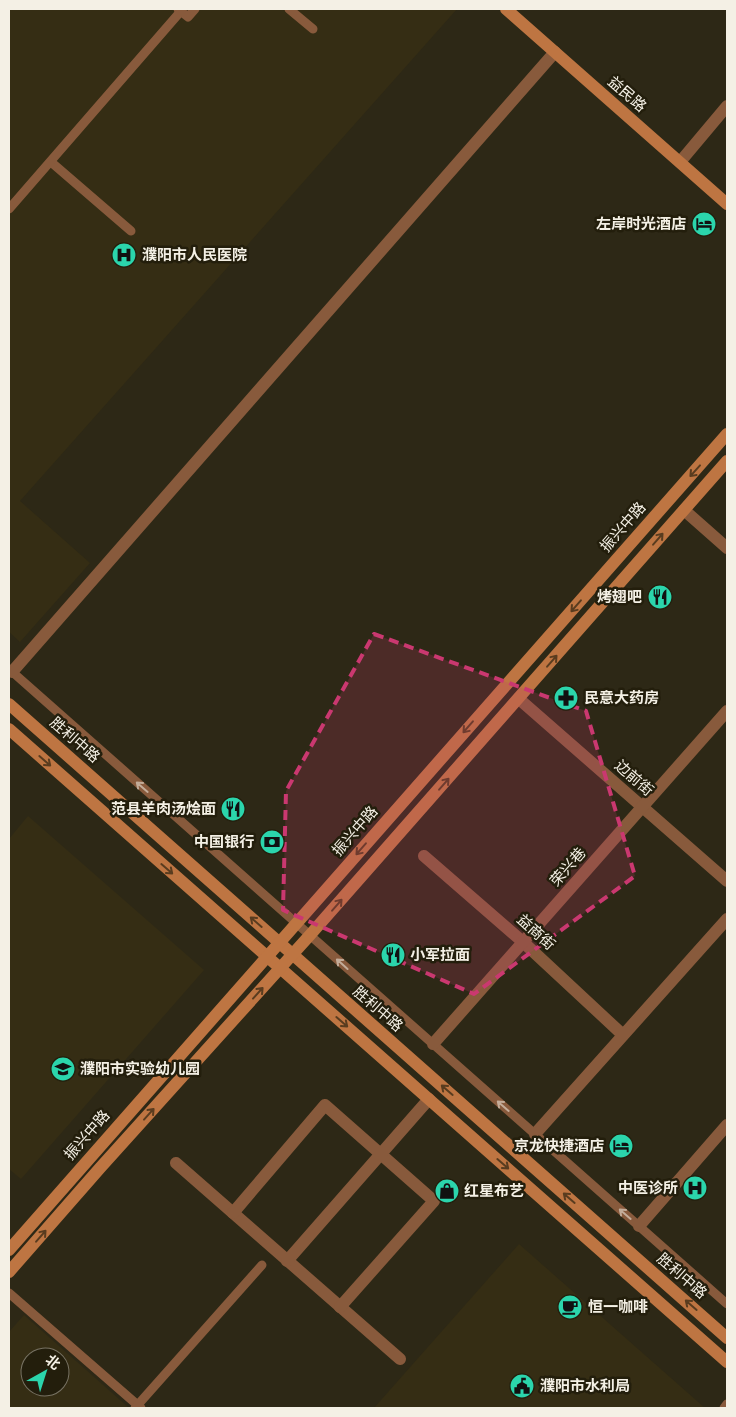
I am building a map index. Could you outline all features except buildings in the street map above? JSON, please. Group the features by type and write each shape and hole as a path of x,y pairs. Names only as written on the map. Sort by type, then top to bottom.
{"street":[{"name":"益民路","path":"506,9 727,204"},
{"path":"10,671 555,52"},
{"path":"680,162 727,106"},
{"name":"振兴中路","path":"9,1250 727,434"},
{"name":"振兴中路","path":"9,1272 519,699 727,461"},
{"path":"684,510 727,548"},
{"name":"边前街","path":"519,699 727,881"},
{"name":"胜利中路","path":"9,704 727,1338"},
{"name":"荣兴巷","path":"433,1044 727,711"},
{"path":"9,729 727,1362"},
{"name":"益商街","path":"424,856 523,942 623,1035"},
{"path":"535,1134 727,919"},
{"path":"287,1260 429,1099"},
{"path":"233,1213 325,1105 434,1200 340,1307"},
{"path":"639,1226 727,1125"},
{"path":"176,1163 400,1359"}],"lane":[{"path":"9,209 180,10 188,17 195,9"},
{"path":"289,9 312,30"},
{"path":"51,162 130,231"},
{"path":"10,671 727,1304"},
{"path":"9,1292 138,1407 262,1266"},
{"path":"724,1408 727,1404"}],"highlighted area":[{"path":"374,634 586,711 635,876 474,994 283,910 286,791"}],"shaded area":[{"name":"濮阳市人民医院","path":"9,9 457,9 20,501 90,563 20,642 9,632"},
{"name":"濮阳市实验幼儿园","path":"28,816 204,970 21,1179 9,1169 9,839"},
{"path":"519,1244 705,1408 374,1408"},
{"path":"24,1315 60,1347 20,1347 20,1397 70,1397 70,1356 129,1408 9,1408 9,1332"}],"place":[{"name":"左岸时光酒店","path":"704,224"},
{"name":"濮阳市人民医院","path":"124,255"},
{"name":"烤翅吧","path":"660,597"},
{"name":"民意大药房","path":"566,698"},
{"name":"范县羊肉汤烩面","path":"233,809"},
{"name":"中国银行","path":"272,842"},
{"name":"小军拉面","path":"393,955"},
{"name":"濮阳市实验幼儿园","path":"63,1069"},
{"name":"京龙快捷酒店","path":"621,1146"},
{"name":"中医诊所","path":"695,1188"},
{"name":"红星布艺","path":"447,1191"},
{"name":"恒一咖啡","path":"570,1307"},
{"name":"濮阳市水利局","path":"522,1386"}]}
